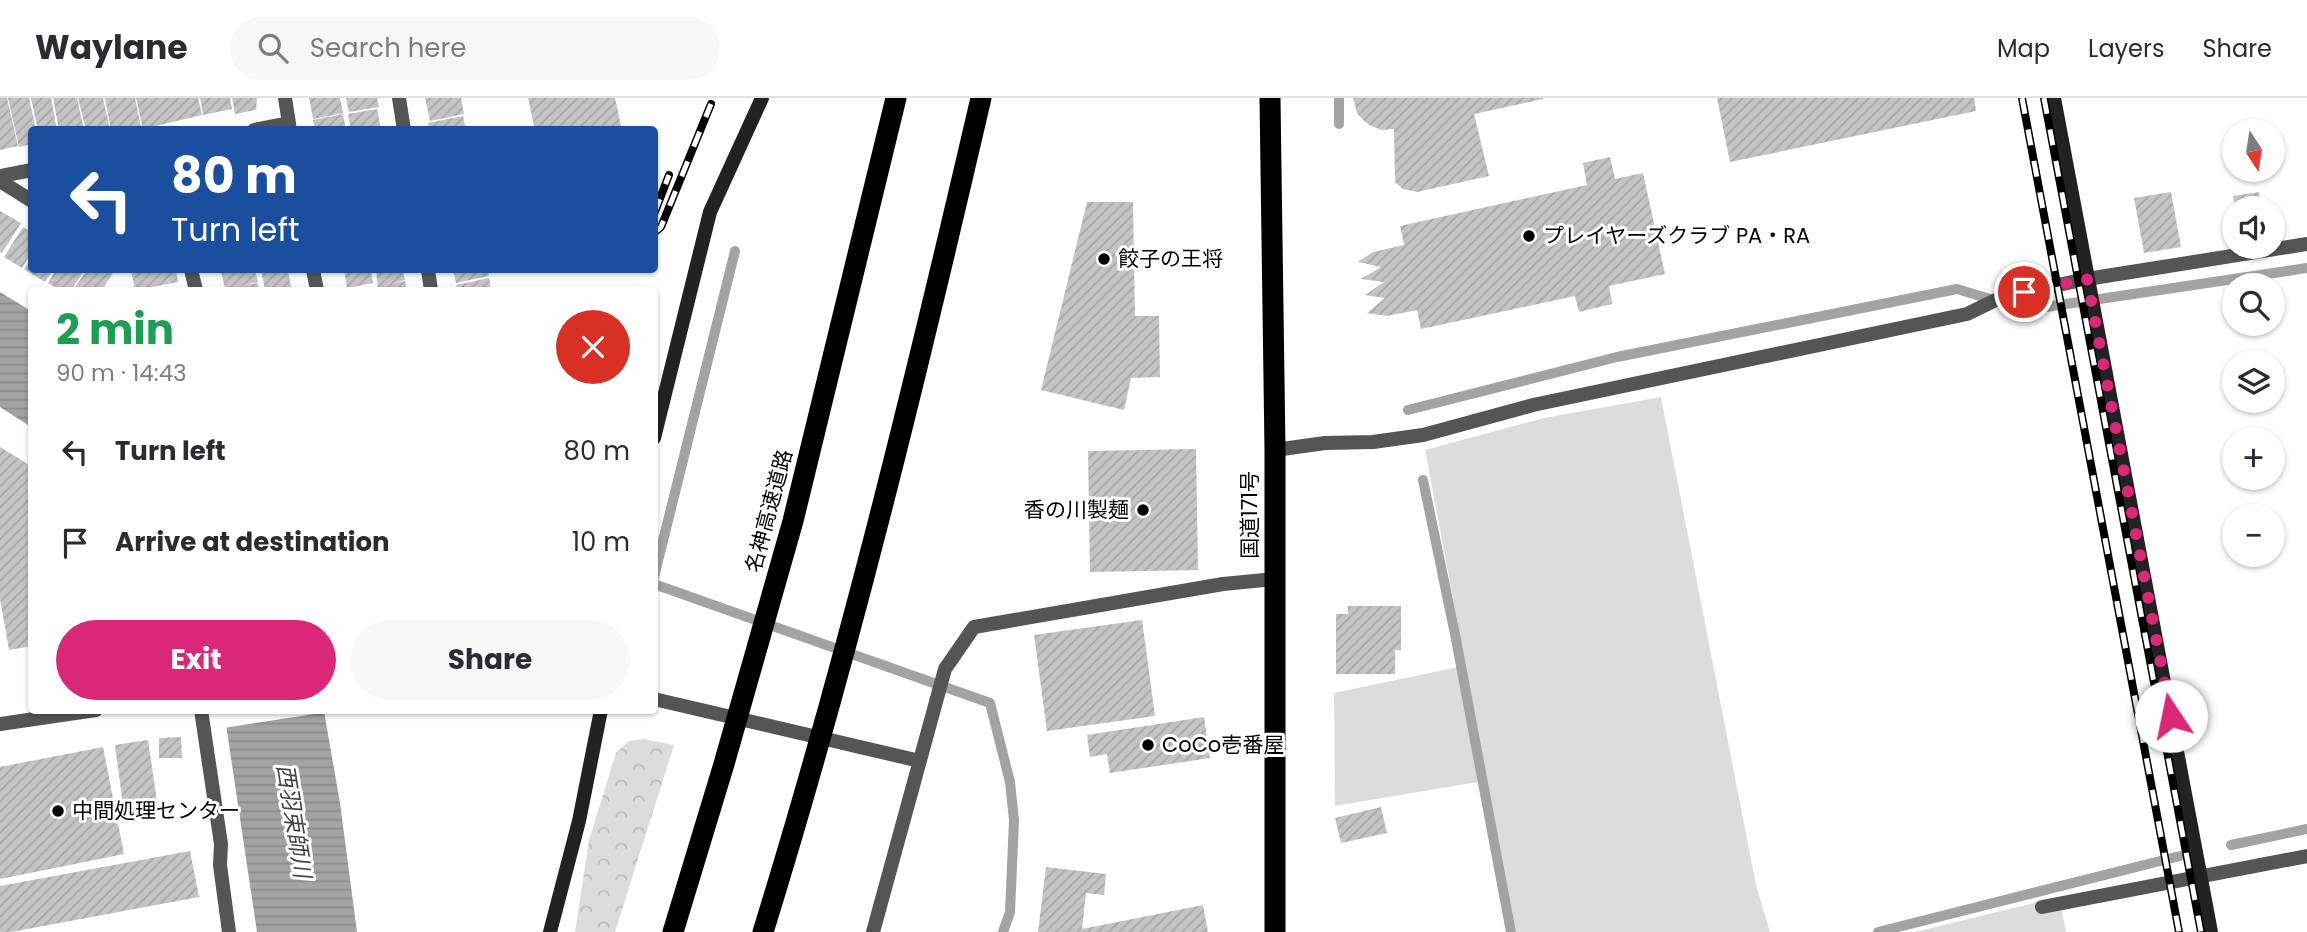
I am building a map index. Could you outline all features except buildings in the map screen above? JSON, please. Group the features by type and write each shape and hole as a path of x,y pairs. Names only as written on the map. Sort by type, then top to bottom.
{"highway":[{"name":"名神高速道路","path":"673,932 793,521 896,98"},
{"path":"763,932 808,782 852,620 937,286 981,98"},
{"name":"国道171号","path":"1270,98 1275,450 1275,932"}],"street":[{"path":"285,98 289,126"},
{"path":"399,98 403,126"},
{"path":"658,422 710,212 762,98"},
{"path":"2054,98 2211,932"},
{"path":"0,178 28,171"},
{"path":"0,178 28,198"},
{"path":"1275,450 1423,435 1533,405 1967,314 2004,296 2089,287 2307,244"},
{"path":"873,932 945,669 974,626 1223,584 1275,579"},
{"path":"658,700 919,761"},
{"path":"0,724 69,714"},
{"path":"202,714 221,844 220,865 229,932"},
{"path":"550,932 579,821 600,714"},
{"path":"2042,907 2307,856"}],"green space":[{"path":"1661,397 1756,885 1770,932 1516,932 1425,450 1544,418"},
{"path":"1458,667 1478,782 1335,806 1334,693"},
{"path":"644,739 674,745 615,932 575,932 589,840 616,753 629,741"},
{"path":"2059,897 2066,932 1915,932"}],"water":[{"path":"0,292 28,309 28,425 0,407"},
{"name":"西羽束師川","path":"224,714 325,714 340,803 357,932 257,932"}],"pier":[{"path":"222,714 314,714 224,728"}],"waterway":[{"path":"1339,98 1339,124"},
{"path":"658,561 735,251"},
{"path":"1408,410 1617,357 1957,289 2026,310 2307,268"},
{"path":"1423,480 1511,932"},
{"path":"658,585 990,703 1010,782 1014,820 1010,912 1003,932"},
{"path":"2231,845 2307,829"},
{"path":"1878,932 2180,856"}],"railway":[{"path":"2022,98 2179,932"},
{"path":"2044,98 2201,932"},
{"path":"658,230 711,104"},
{"path":"658,204 669,175"}],"place":[{"name":"プレイヤーズクラブ PA・RA","path":"1529,236"},
{"name":"餃子の王将","path":"1104,259"},
{"name":"香の川製麺","path":"1143,510"},
{"name":"CoCo壱番屋","path":"1148,745"},
{"name":"中間処理センター","path":"58,811"}],"route":[{"path":"2024,292 2087,279 2171,716"}]}
